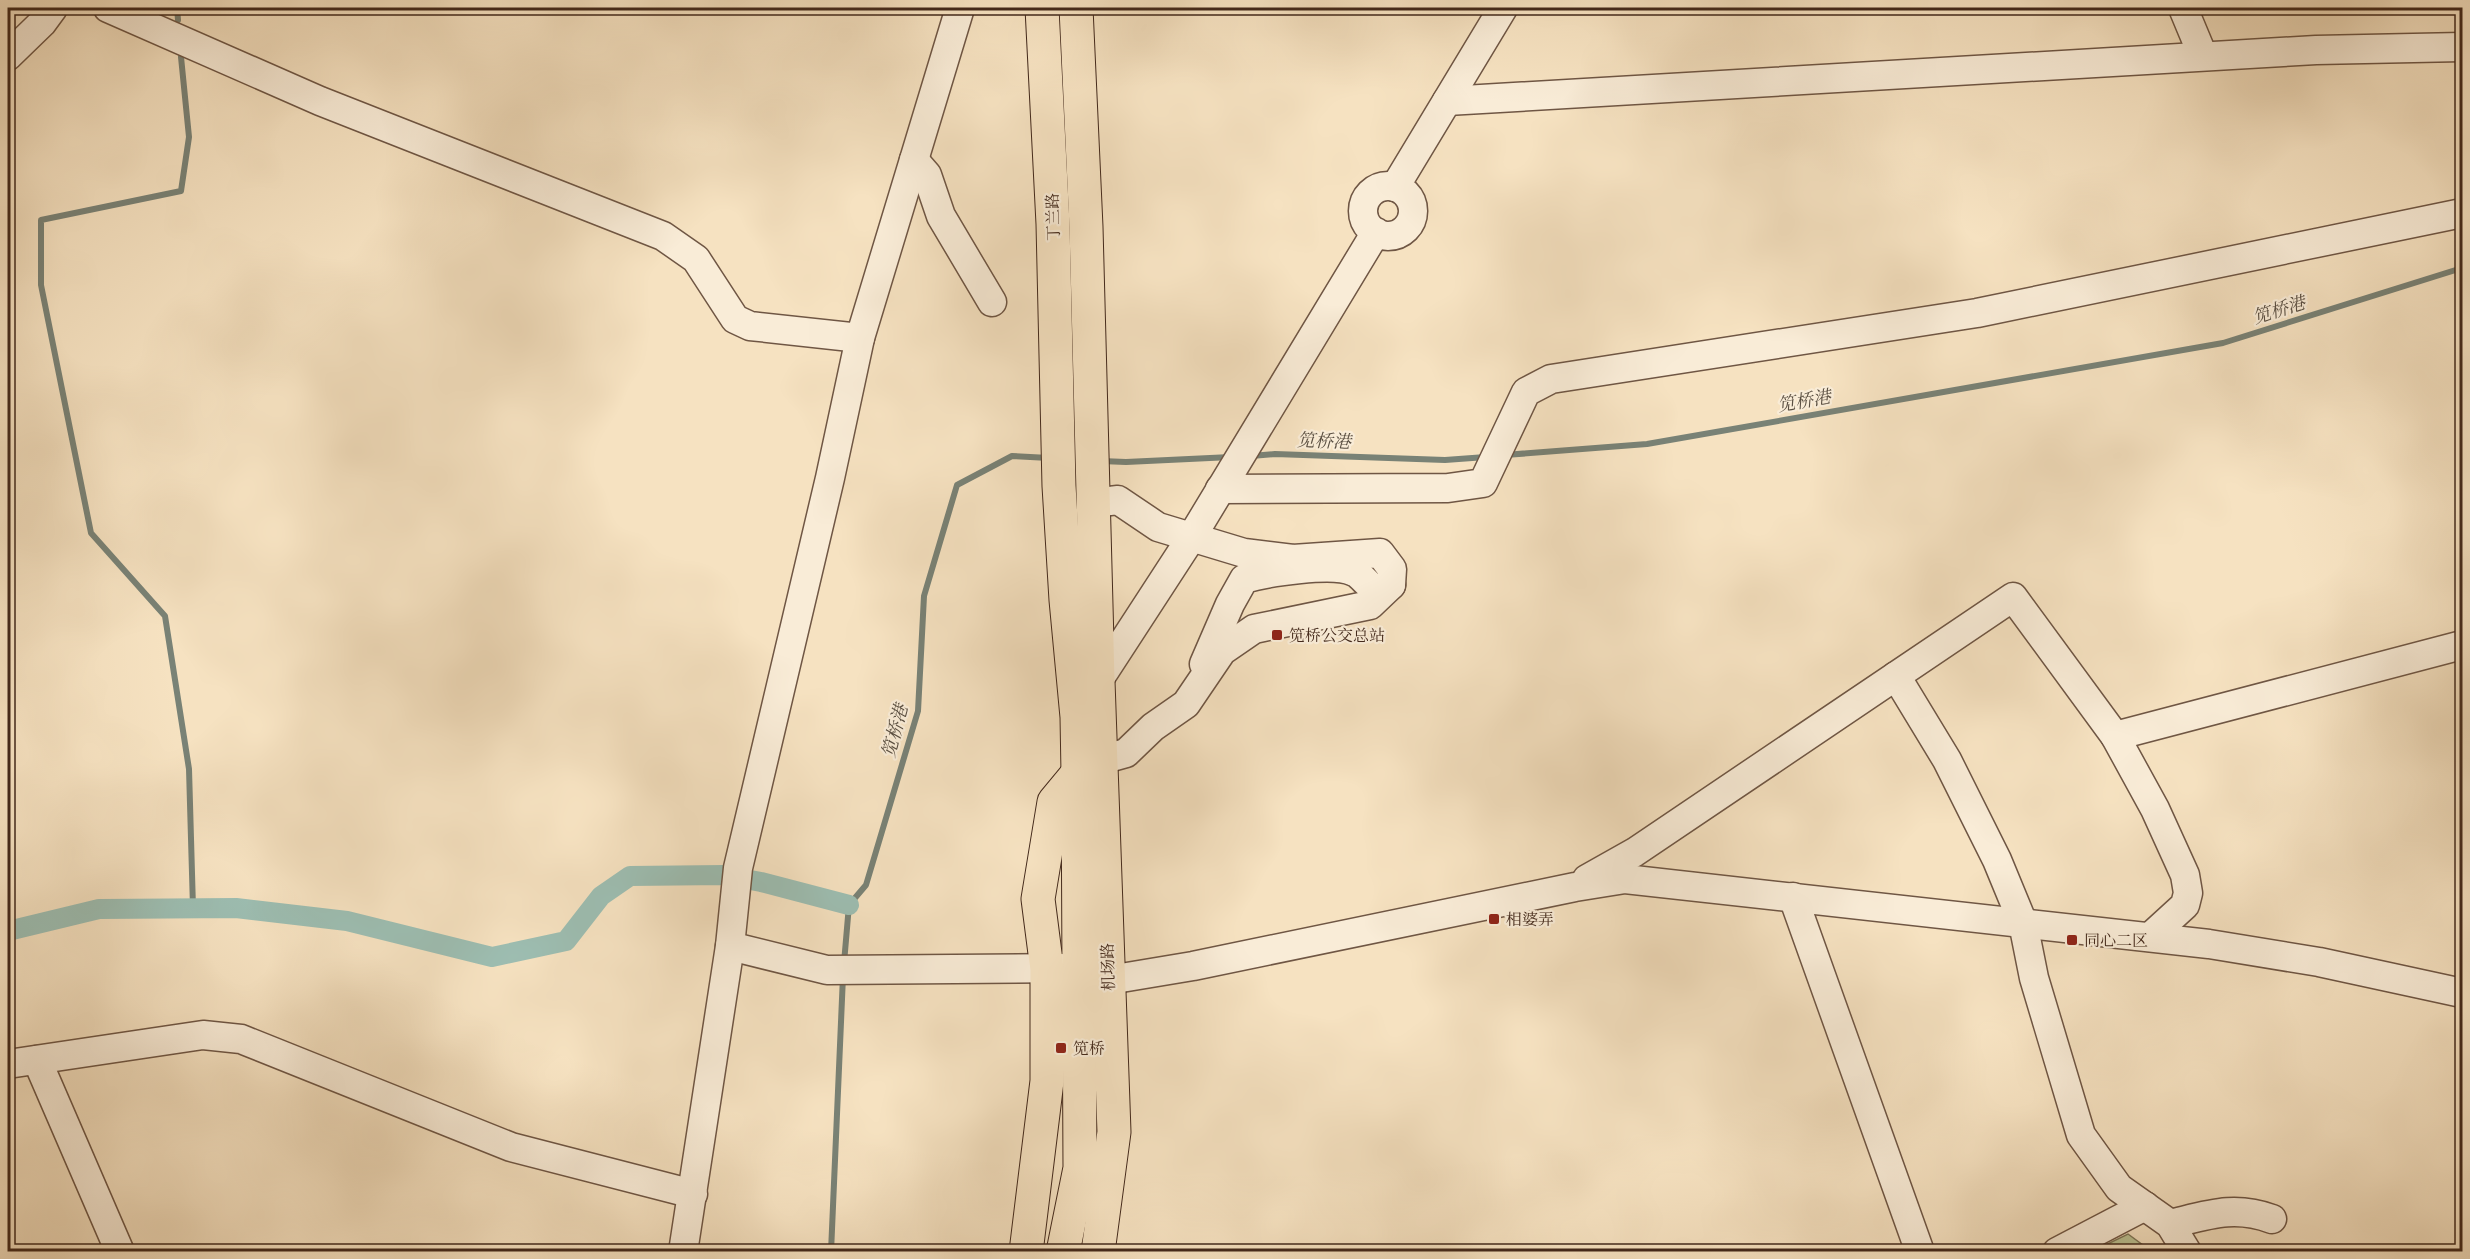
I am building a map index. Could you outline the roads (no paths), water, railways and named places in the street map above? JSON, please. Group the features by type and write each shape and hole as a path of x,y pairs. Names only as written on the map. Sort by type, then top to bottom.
{"main road":[{"name":"丁兰路","path":"1042,8 1053,224 1059,486 1066,600 1086,687"},
{"name":"丁兰路","path":"1076,8 1085,203 1093,492"},
{"path":"1086,687 1093,492"},
{"name":"机场路","path":"1086,687 1090,767 1109,980 1110,1070 1114,1132 1098,1251"},
{"path":"1026,1251 1047,1081 1047,969 1038,899 1054,802 1090,767"},
{"name":"机场路","path":"1063,1251 1080,1168 1079,967 1090,767"}],"street":[{"path":"8,56 42,23 53,8"},
{"path":"108,8 320,101 663,236 696,259 735,319 750,326 860,338"},
{"path":"683,1251 730,946 737,877 830,478 860,338 960,8"},
{"path":"1086,687 1191,538 1376,232 1392,235 1400,232 1411,220 1413,212 1408,196 1395,187 1503,8"},
{"path":"2183,8 2203,56"},
{"path":"1447,101 2203,56 2463,47"},
{"path":"914,160 927,175 941,216 992,302"},
{"path":"1224,483 1448,488 1483,483 1526,392 1551,380 1977,313 2463,213"},
{"path":"1090,767 1126,753 1153,727 1186,704 1222,651 1254,629 1370,605 1391,585 1392,569 1380,553 1293,559 1244,553 1158,526 1118,500 1093,492"},
{"path":"1186,704 1230,604 1244,579 1263,573 1342,567 1358,573 1364,583 1375,590 1391,585"},
{"path":"1575,886 1635,852 2013,597 2115,736 2155,809 2186,875 2188,893 2186,905 2150,937"},
{"path":"2115,736 2463,645"},
{"path":"1896,676 1947,760 1997,860 2023,923 2034,978 2081,1135 2119,1188 2170,1224 2187,1251"},
{"path":"1109,980 1193,966 1575,886 1625,879 2209,944 2319,962 2463,993"},
{"path":"1793,897 1920,1251"},
{"path":"730,946 846,971 1079,967"},
{"path":"8,1064 203,1035 241,1039 511,1147 693,1194"},
{"path":"37,1060 120,1251"},
{"path":"2057,1251 2145,1206"},
{"path":"2170,1224 2226,1211 2252,1212 2272,1219"}],"waterway":[{"path":"177,8 178,20"},
{"path":"181,57 189,137 181,191 41,220 41,285 91,533 165,616 189,769 193,908"},
{"name":"笕桥港","path":"1505,455 1647,444 2223,343 2462,268"},
{"name":"笕桥港","path":"1251,456 1275,454 1445,460 1486,457"},
{"name":"笕桥港","path":"844,963 849,905 866,885 918,711 924,596 957,485 1012,456 1049,458"},
{"name":"笕桥港","path":"1101,461 1231,457"},
{"path":"8,931 99,909 236,908 347,921 492,957 566,941 601,896 630,876 724,875 761,882 849,905"},
{"name":"笕桥港","path":"831,1252 843,976"}],"place":[{"name":"笕桥公交总站","path":"1277,635"},
{"name":"相婆弄","path":"1494,919"},
{"name":"同心二区","path":"2072,940"},
{"name":"笕桥","path":"1061,1048"}]}
